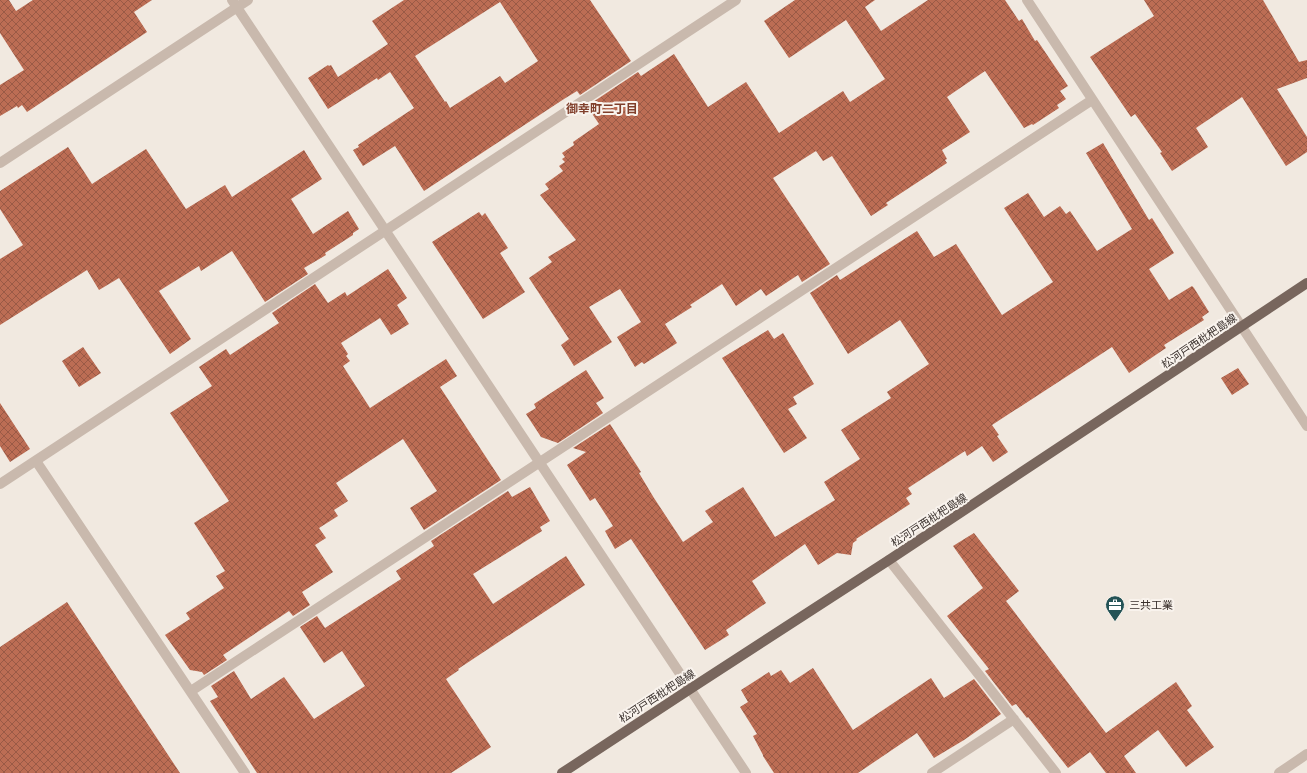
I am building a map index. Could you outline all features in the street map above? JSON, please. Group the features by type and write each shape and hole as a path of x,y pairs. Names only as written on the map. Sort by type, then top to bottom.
{"main road":[{"name":"松河戸西枇杷島線","path":"562,773 890,560 1307,283"}],"street":[{"path":"0,163 234,4 248,0"},
{"path":"0,484 736,0"},
{"path":"1027,0 1307,426"},
{"path":"234,4 386,230 746,773"},
{"path":"191,691 1092,100"},
{"path":"36,461 245,773"},
{"path":"890,560 1056,773"},
{"path":"932,773 1014,719"},
{"path":"1279,773 1307,754"}],"building":[{"path":"0,0 9,0 16,11 33,0 152,0 134,12 147,32 27,112 22,105 18,108 17,106 0,116 0,85 24,70 0,33"},
{"path":"404,0 590,0 631,61 580,95 577,91 564,99 424,191 395,146 363,166 353,150 359,147 358,145 414,108 390,72 378,80 377,78 328,109 308,78 328,65 331,65 338,77 388,44 372,21","holes":["500,2 538,61 505,83 500,76 450,108 415,56"]},
{"path":"795,0 875,0 865,7 881,31 928,0 1005,0 1019,21 1022,19 1035,41 1037,40 1068,86 1060,91 1066,99 1057,105 1059,108 1033,125 1032,124 1024,128 985,71 947,97 970,132 942,150 947,159 945,160 947,163 886,203 888,205 871,216 832,156 823,161 816,151 773,178 830,264 802,282 798,275 766,296 761,289 736,306 722,284 690,305 692,307 665,324 677,343 644,364 642,362 635,367 617,337 641,322 620,289 589,307 612,342 574,366 561,345 569,339 529,278 552,262 548,257 576,240 540,195 549,189 545,184 563,171 559,166 565,162 562,159 565,157 562,153 574,145 573,142 599,124 587,106 638,72 641,76 674,54 708,107 746,82 779,133 843,91 850,102 885,79 846,20 789,58 764,21"},
{"path":"1144,0 1263,0 1299,62 1307,60 1307,78 1277,89 1307,137 1307,152 1286,166 1242,97 1196,128 1208,147 1172,171 1160,153 1162,152 1135,114 1131,117 1090,57 1154,16"},
{"path":"1103,143 1149,220 1152,218 1174,253 1149,269 1169,300 1192,286 1209,312 1202,317 1204,320 1164,345 1166,348 1129,373 1112,347 992,425 999,435 997,436 1008,452 993,462 982,446 967,456 965,451 908,488 912,494 906,498 910,504 856,539 857,540 853,543 851,555 837,553 818,565 805,544 752,581 766,603 726,630 729,635 705,650 631,539 615,549 605,531 613,526 595,498 590,501 567,465 586,452 573,448 610,424 641,472 639,473 654,498 683,542 713,522 705,511 743,487 775,537 835,500 824,482 860,459 841,430 891,398 887,392 929,364 900,320 848,354 810,293 837,275 840,280 917,231 934,257 956,244 1002,315 1053,282 1004,208 1028,193 1044,217 1060,206 1066,214 1070,211 1097,251 1132,229 1086,153"},
{"path":"68,147 92,184 146,149 186,209 225,185 232,197 304,150 322,179 291,199 313,234 348,211 359,229 353,233 353,235 325,253 326,255 304,268 308,274 265,302 232,251 201,271 199,266 159,291 191,339 170,354 119,278 99,290 87,270 0,325 0,259 23,245 0,209 0,191"},
{"path":"479,212 482,216 485,213 508,248 500,253 525,292 483,319 432,242"},
{"path":"388,269 407,298 397,305 409,324 391,335 380,318 341,343 348,354 346,356 350,361 343,366 370,408 446,359 457,376 440,387 501,480 424,530 410,508 437,491 403,439 336,483 348,501 334,510 338,516 319,528 326,538 315,545 333,572 302,592 310,605 293,616 289,611 223,655 227,660 204,675 202,672 190,670 165,635 190,619 186,613 224,588 216,576 225,571 194,523 229,501 170,413 212,386 199,367 226,349 230,355 279,323 272,313 315,284 328,303 345,292 347,296"},
{"path":"768,330 774,339 783,333 814,384 793,397 797,404 788,409 807,438 784,453 722,358"},
{"path":"83,347 101,373 79,387 62,361"},
{"path":"1238,368 1249,384 1232,395 1221,378"},
{"path":"586,370 604,398 596,403 603,413 558,443 541,437 526,414 536,408 534,404"},
{"path":"0,403 30,449 10,462 0,446"},
{"path":"530,487 550,521 540,527 542,531 473,574 493,604 566,556 585,585 458,669 459,670 446,679 491,747 451,773 257,773 210,701 218,697 211,686 234,671 251,699 284,677 314,719 365,686 342,651 324,663 300,627 317,616 325,628 401,579 396,571 434,546 431,541 508,491 512,497"},
{"path":"974,533 1019,591 1006,601 1106,733 1176,682 1192,706 1187,710 1214,747 1186,767 1158,730 1124,756 1136,773 1106,773 1090,752 1068,768 1028,717 1027,718 1016,704 1012,706 985,671 989,669 947,616 983,588 953,546"},
{"path":"67,602 180,773 0,773 0,647"},
{"path":"813,668 853,730 931,678 944,698 974,679 1001,714 964,740 934,758 917,733 858,773 774,773 753,736 757,734 740,707 748,702 741,690 769,672 771,676 781,670 790,683"}],"place":[{"name":"三共工業","path":"1115,622"}],"district":[{"name":"御幸町二丁目","path":"602,108"}]}
